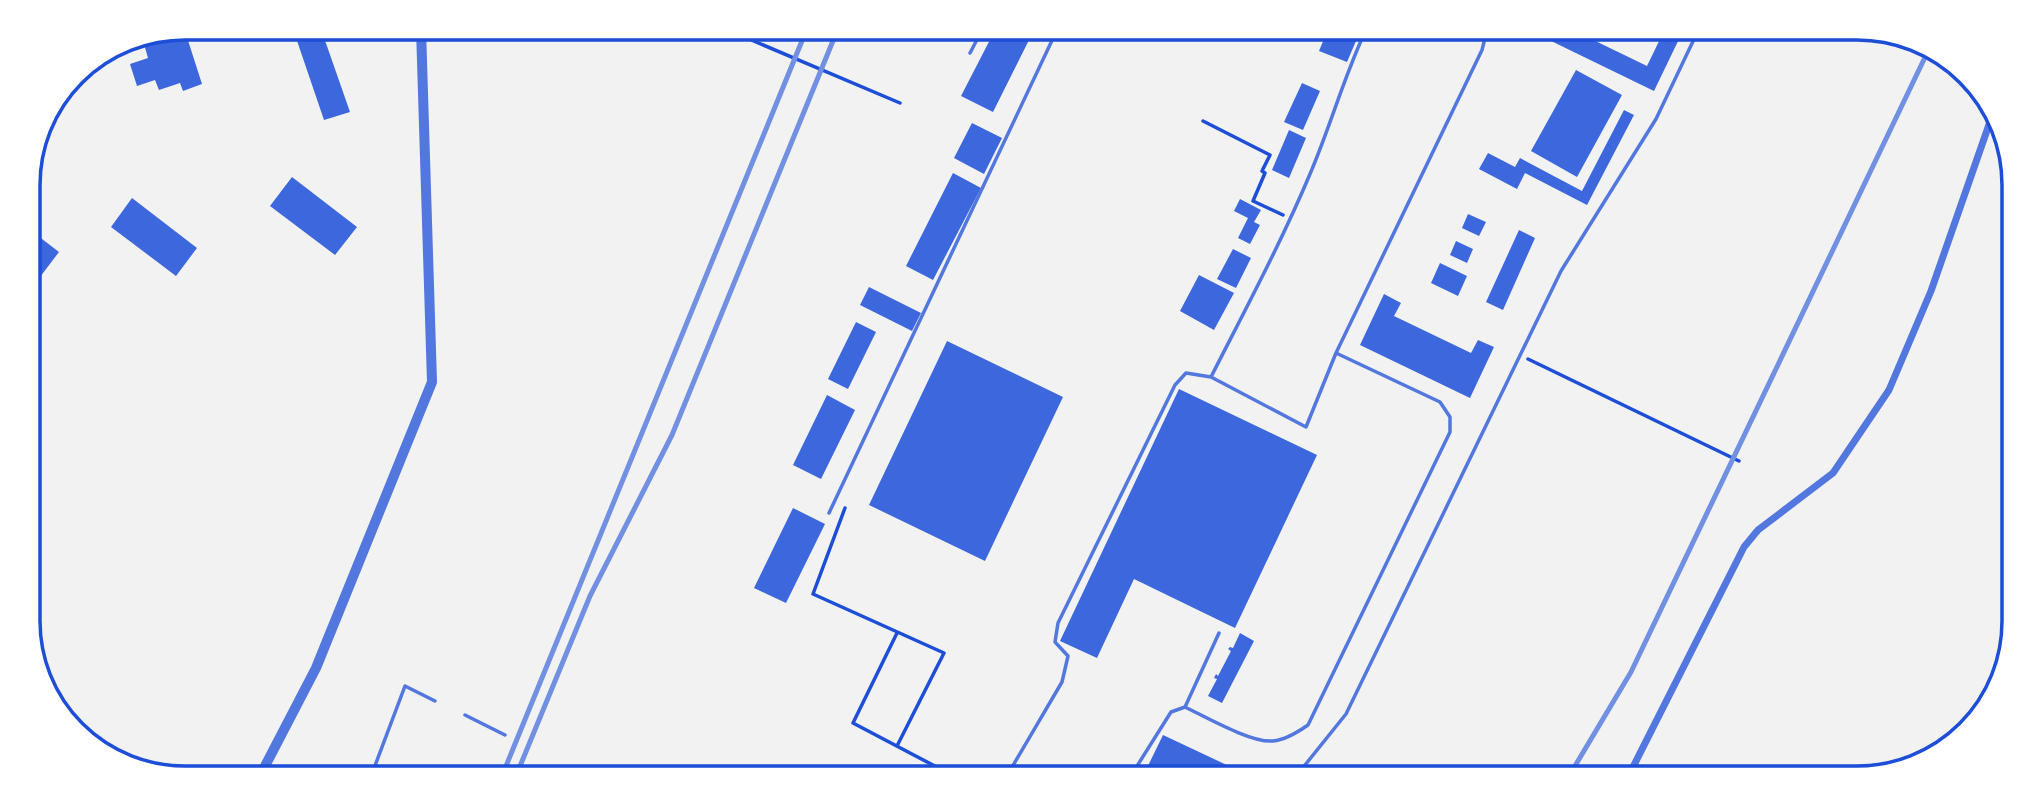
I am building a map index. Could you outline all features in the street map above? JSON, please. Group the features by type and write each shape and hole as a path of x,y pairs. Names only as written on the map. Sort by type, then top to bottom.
{"street":[{"path":"265,766 316,668 432,382 421,40"},
{"path":"1634,765 1744,547 1758,530 1833,473 1889,390 1931,291 1989,126"}],"lane":[{"path":"970,53 977,40"},
{"path":"830,513 1052,40"},
{"path":"1211,377 1291,219 1329,126 1344,76 1361,40"},
{"path":"1014,766 1062,682 1068,656 1055,642 1058,623 1175,385 1186,373 1211,377 1306,427 1336,354 1484,40"},
{"path":"1305,765 1346,714 1561,271 1656,119 1694,40"},
{"path":"1137,765 1171,712 1185,707 1255,739 1273,741 1296,733 1308,725 1450,432 1450,417 1440,402 1336,354"},
{"path":"1185,707 1219,633"},
{"path":"375,766 405,686 435,701"},
{"path":"465,715 505,735"}],"path":[{"path":"751,40 900,103"},
{"path":"1203,121 1270,155 1253,201 1291,219"},
{"path":"1520,355 1739,461"},
{"path":"839,493 849,497 813,594 944,653 897,746"},
{"path":"897,632 853,723 934,766"}],"building":[{"path":"188,40 202,84 183,91 180,83 159,90 155,80 137,86 130,64 148,58 145,46 166,41"},
{"path":"297,40 325,40 350,112 324,120"},
{"path":"990,40 1029,40 993,112 961,96"},
{"path":"1324,40 1356,40 1347,62 1319,51"},
{"path":"1549,40 1593,40 1647,66 1660,40 1679,40 1654,91"},
{"path":"1576,70 1622,95 1577,177 1531,151"},
{"path":"1302,83 1320,91 1303,130 1284,122"},
{"path":"1624,110 1634,115 1587,205 1525,173 1517,189 1479,169 1488,153 1515,167 1520,158 1582,191"},
{"path":"972,123 1002,138 984,174 954,158"},
{"path":"1289,130 1306,138 1289,178 1272,170"},
{"path":"953,173 981,188 933,280 906,266"},
{"path":"292,177 357,227 335,255 270,206"},
{"path":"132,198 197,248 176,276 111,227"},
{"path":"1240,199 1261,210 1254,222 1260,225 1250,244 1238,238 1248,218 1234,211"},
{"path":"1468,214 1486,222 1479,236 1462,228"},
{"path":"1519,230 1535,238 1503,310 1486,302"},
{"path":"41,238 59,252 41,276"},
{"path":"1456,241 1473,249 1467,263 1450,255"},
{"path":"1233,249 1251,258 1236,288 1217,279"},
{"path":"1440,263 1467,276 1458,296 1431,283"},
{"path":"1199,275 1234,293 1214,330 1180,311"},
{"path":"869,287 921,313 912,331 860,305"},
{"path":"1384,294 1401,303 1394,316 1471,353 1478,340 1494,347 1470,398 1360,345"},
{"path":"856,322 876,332 848,389 828,379"},
{"path":"947,341 1063,397 985,561 869,505"},
{"path":"1179,389 1317,455 1235,628 1134,579 1097,658 1060,641"},
{"path":"827,395 855,410 821,479 793,465"},
{"path":"793,508 825,524 786,603 754,588"},
{"path":"1240,633 1254,641 1222,703 1208,696 1217,679 1214,678 1216,674 1218,676 1231,651 1228,649 1233,648"},
{"path":"1163,735 1228,765 1148,765"}],"railway":[{"path":"506,766 802,40"},
{"path":"520,766 590,596 672,435 833,40"},
{"path":"1575,765 1631,672 1925,57"}]}
